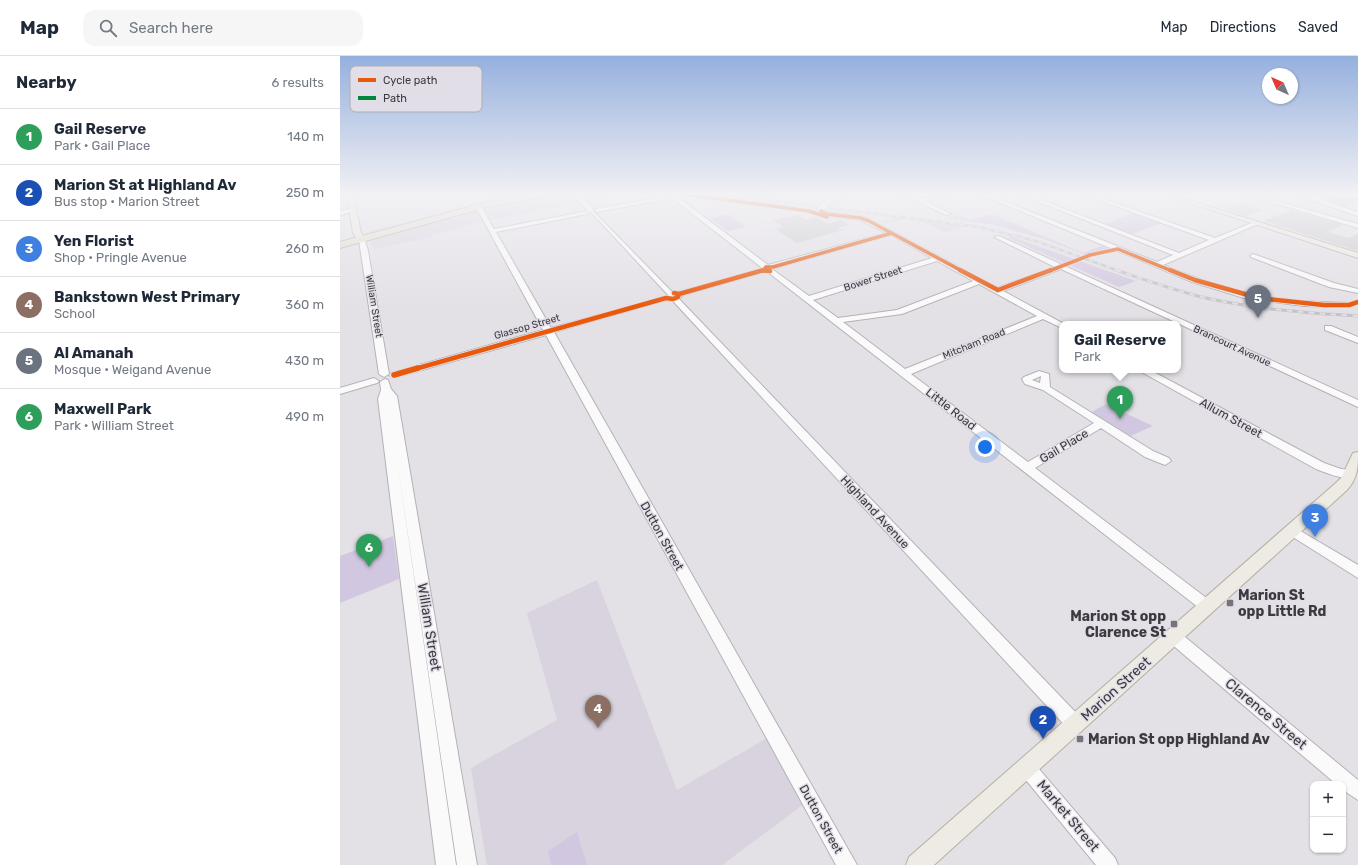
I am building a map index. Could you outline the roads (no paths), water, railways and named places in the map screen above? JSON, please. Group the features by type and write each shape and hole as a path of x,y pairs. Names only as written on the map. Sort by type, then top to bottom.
{"highway":[{"path":"361,238 385,232"},
{"path":"340,243 385,232"}],"main road":[{"path":"357,232 361,238"},
{"path":"1283,232 1358,256"},
{"name":"Marion Street","path":"917,865 1342,487 1358,456"}],"street":[{"name":"Dutton Street","path":"493,232 847,865"},
{"name":"Highland Avenue","path":"612,232 1076,725"},
{"name":"Little Road","path":"721,232 1208,607"},
{"path":"1076,232 1195,280 1258,298 1324,305 1349,305"},
{"path":"1120,232 1180,255"},
{"path":"1192,232 1215,240"},
{"path":"1156,264 1235,232"},
{"path":"892,233 1059,324"},
{"name":"Glassop Street","path":"385,382 394,376 892,233"},
{"name":"Brancourt Avenue","path":"997,237 1178,321"},
{"name":"William Street","path":"361,238 385,382 383,399 446,865"},
{"path":"1253,256 1332,285 1358,291"},
{"name":"Bower Street","path":"808,299 938,258"},
{"path":"998,290 1061,267"},
{"path":"836,321 898,312 980,281"},
{"name":"Mitcham Road","path":"904,373 1044,316"},
{"name":"Brancourt Avenue","path":"1181,322 1358,404"},
{"path":"1328,328 1358,340"},
{"name":"Allum Street","path":"1149,373 1320,466 1340,473 1350,473"},
{"path":"340,391 374,381 377,383 385,382"},
{"name":"William Street","path":"385,382 392,396 467,865"},
{"name":"Gail Place","path":"1046,388 1100,424 1149,454 1165,461"},
{"name":"Gail Place","path":"1027,468 1100,424"},
{"name":"Allum Street","path":"1320,466 1336,479 1342,487"},
{"path":"1292,531 1358,572"},
{"name":"Clarence Street","path":"1174,637 1358,791"},
{"name":"Market Street","path":"1027,768 1108,865"}],"railway":[{"path":"998,232 1036,241 1119,271"},
{"path":"1119,271 1184,292 1225,302 1282,310 1358,316"}],"place":[{"name":"Al Amanah","path":"1258,318"},
{"name":"Gail Reserve","path":"1120,419"},
{"name":"Yen Florist","path":"1315,537"},
{"name":"Maxwell Park","path":"369,567"},
{"name":"Marion St opp Little Rd","path":"1230,603"},
{"name":"Marion St opp Clarence St","path":"1174,624"},
{"name":"Bankstown West Primary","path":"598,728"},
{"name":"Marion St at Highland Av","path":"1043,739"},
{"name":"Marion St opp Highland Av","path":"1080,739"}]}
